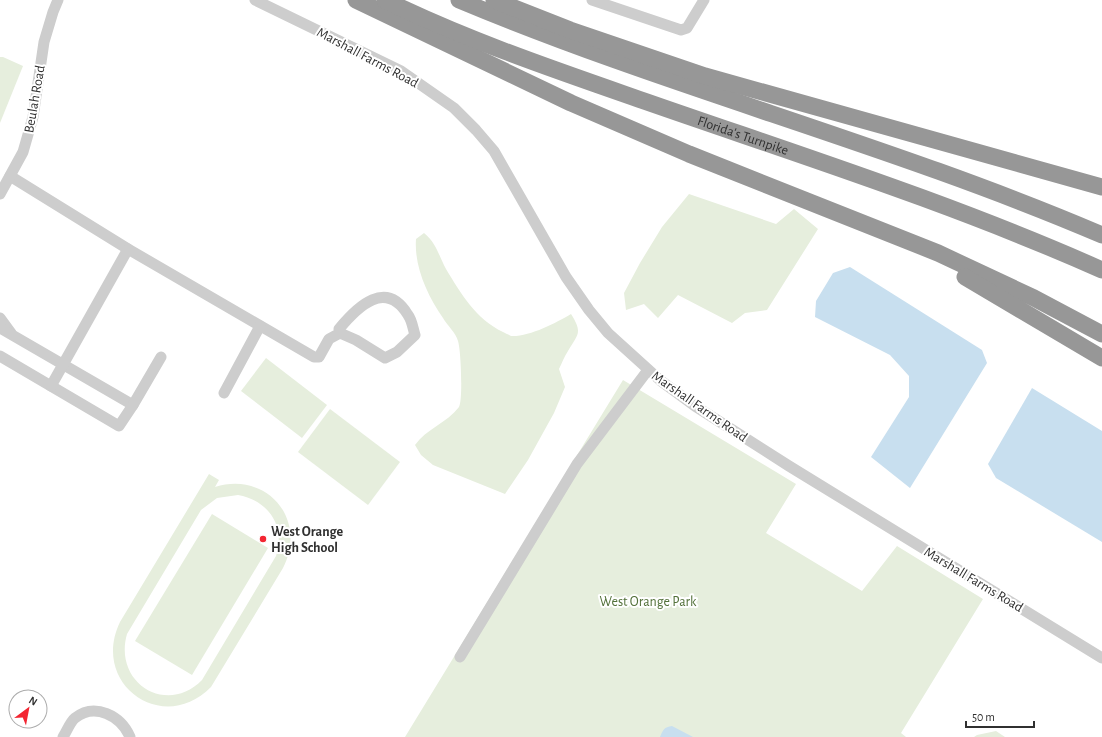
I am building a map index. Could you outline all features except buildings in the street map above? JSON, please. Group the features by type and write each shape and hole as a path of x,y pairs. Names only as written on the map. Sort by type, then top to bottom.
{"highway":[{"path":"356,0 571,102 689,154 938,253 1034,298 1102,334"},
{"name":"Florida's Turnpike","path":"385,0 542,66 893,187 1044,244 1102,270"},
{"path":"458,0 563,42 913,162 1045,210 1102,228"},
{"path":"494,0 570,30 705,76 1102,187"},
{"path":"810,201 934,260 1102,358"},
{"path":"1045,210 1102,235"}],"street":[{"name":"Beulah Road","path":"0,194 23,152 33,117 44,42 58,0"},
{"name":"Marshall Farms Road","path":"255,0 400,71 454,108 476,130 494,152 566,277 589,310 608,333 648,370 695,406 783,463 1102,658"},
{"path":"592,0 605,2 681,30 687,28 704,0"},
{"path":"10,176 128,248 314,357 319,357 329,339 340,333"},
{"path":"51,386 128,248"},
{"path":"385,296 398,301 409,315 415,335 398,352 385,358 356,340 340,333 339,328 350,316 376,297 385,296"},
{"path":"0,318 12,335"},
{"path":"224,393 260,326"},
{"path":"0,328 134,405"},
{"path":"0,356 119,426 134,405 161,357"},
{"path":"460,657 577,464 648,370"},
{"path":"63,737 74,719 95,711 108,714 118,720 127,729 130,737"}],"green space":[{"path":"0,57 23,66 0,123"},
{"path":"689,194 776,224 794,209 818,229 767,310 745,313 732,323 678,295 658,318 644,304 626,310 624,293 640,263 662,227"},
{"path":"424,233 435,245 457,288 477,313 493,327 511,336 518,336 542,329 571,314 577,325 577,337 559,369 565,387 554,413 528,460 505,494 433,465 421,455 415,445 420,439 454,413 459,407 461,395 461,364 458,341 432,300 419,270 416,239"},
{"path":"266,358 327,405 302,438 241,391"},
{"name":"West Orange Park","path":"623,380 796,484 766,533 862,591 897,546 983,599 901,733 906,737 405,737"},
{"path":"330,409 400,462 368,505 298,452"},
{"path":"209,474 219,480 215,487 234,484 251,486 266,493 278,503 286,517 290,532 289,550 283,568 211,687 192,701 172,706 153,704 136,696 123,683 115,665 113,645 120,622","holes":["238,495 258,502 272,516 278,535 276,556 202,680 188,690 174,695 159,694 146,689 135,680 128,667 125,652 127,634 201,510 217,498"]},
{"path":"212,514 268,548 192,675 135,641"},
{"path":"996,731 1005,737 974,737 977,735"}],"water":[{"path":"850,267 982,350 987,363 910,488 871,457 909,397 909,376 890,355 815,317 816,301 833,273"},
{"path":"1032,388 1102,431 1102,542 996,478 988,464"},
{"path":"672,726 693,737 660,737 664,729"}],"place":[{"name":"West Orange High School","path":"263,539"}]}
